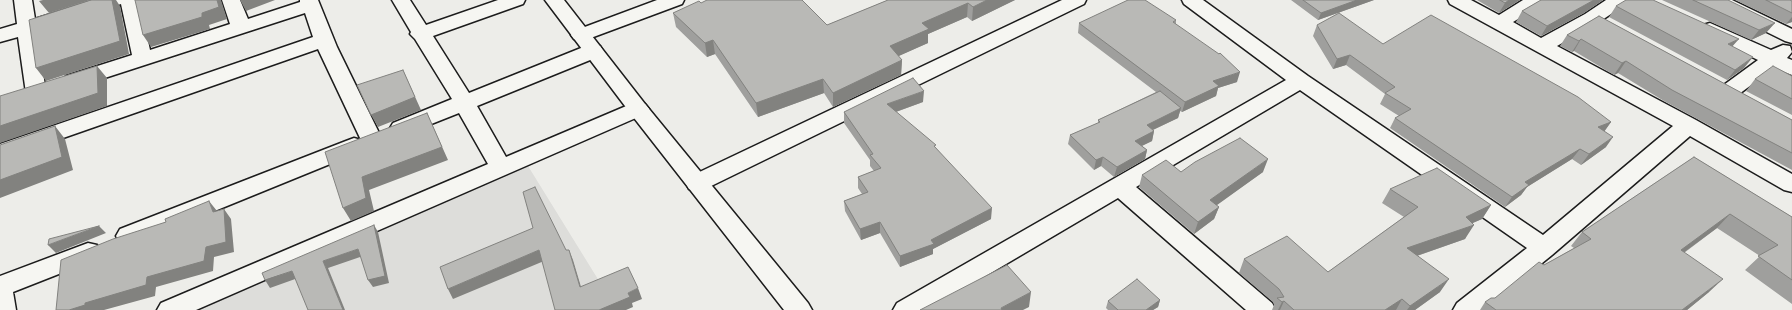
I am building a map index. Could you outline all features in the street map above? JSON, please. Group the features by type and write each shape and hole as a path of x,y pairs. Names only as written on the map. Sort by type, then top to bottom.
{"street":[{"path":"23,0 26,28 42,91 241,27 310,2 325,40 371,139"},
{"path":"0,36 115,0"},
{"path":"130,0 142,58"},
{"path":"231,0 241,27"},
{"path":"400,0 464,102 501,168"},
{"path":"420,34 516,0"},
{"path":"554,0 638,109 799,310"},
{"path":"3,310 0,288 464,102 675,0"},
{"path":"697,183 1077,0"},
{"path":"1191,0 1300,81 1544,248"},
{"path":"1457,0 1688,125 1792,184"},
{"path":"1499,23 1536,0"},
{"path":"1541,46 1592,18 1619,0"},
{"path":"1717,0 1792,37"},
{"path":"1592,18 1612,29"},
{"path":"1692,21 1792,68"},
{"path":"0,152 325,40"},
{"path":"1750,103 1721,89 1773,58 1792,44"},
{"path":"906,310 1300,81"},
{"path":"170,310 638,109"},
{"path":"1466,310 1544,248 1688,125"},
{"path":"1119,186 1262,310"}],"shaded area":[{"path":"528,166 617,310 192,310"}],"building":[{"path":"91,0 112,0 120,41 36,68 29,20"},
{"path":"135,0 217,0 219,7 202,13 202,17 143,35"},
{"path":"707,0 802,0 827,25 888,0 987,0 973,7 968,3 922,23 929,29 890,46 902,60 833,93 823,79 756,103 713,40 705,43 673,13 699,1 701,3"},
{"path":"1128,0 1145,0 1176,20 1173,22 1219,54 1220,53 1240,72 1213,81 1219,86 1185,102 1079,23"},
{"path":"1303,0 1357,0 1321,13"},
{"path":"1500,0 1509,0 1505,3"},
{"path":"1541,0 1594,0 1547,26 1522,11"},
{"path":"1626,0 1653,0 1739,39 1728,44 1753,57 1735,70 1616,6"},
{"path":"1693,0 1728,0 1775,23 1759,30"},
{"path":"1766,0 1792,1 1792,13"},
{"path":"1339,13 1383,44 1431,15 1578,97 1611,122 1598,127 1613,137 1589,154 1580,149 1525,182 1529,185 1512,197 1395,118 1411,109 1385,93 1395,87 1350,55 1337,59 1317,25"},
{"path":"1599,16 1792,120 1792,153 1672,90 1626,61 1622,63 1581,39 1579,41 1567,35"},
{"path":"97,66 98,93 0,126 0,96"},
{"path":"1773,66 1792,76 1792,99 1755,79"},
{"path":"403,70 415,97 371,115 357,85"},
{"path":"913,78 924,91 887,104 936,145 934,146 992,208 931,240 934,244 900,256 880,222 860,229 844,201 868,192 858,177 881,168 870,155 873,154 844,112"},
{"path":"1160,91 1181,108 1147,125 1154,131 1135,141 1147,150 1117,167 1103,157 1096,160 1070,135 1100,122 1098,120"},
{"path":"427,113 442,147 362,177 366,198 343,208 325,152"},
{"path":"55,126 62,157 0,180 0,145"},
{"path":"1240,138 1268,159 1210,200 1219,207 1198,222 1142,175 1166,160 1181,172 1195,162"},
{"path":"1694,157 1792,217 1792,280 1758,256 1778,245 1730,214 1681,250 1723,279 1682,310 1496,310 1485,302 1491,298 1495,298 1539,262 1544,265 1591,239 1582,232"},
{"path":"1437,168 1491,205 1466,217 1474,225 1407,248 1449,279 1410,306 1402,299 1385,310 1294,310 1284,301 1282,302 1277,298 1284,297 1279,289 1244,259 1287,236 1328,272 1418,207 1390,189"},
{"path":"535,187 566,250 569,250 580,287 628,267 638,288 628,293 630,297 599,310 555,310 539,250 448,289 440,267 533,228 523,192"},
{"path":"209,201 213,212 224,209 226,242 206,247 204,261 147,277 146,285 85,303 85,305 69,310 56,310 61,260 113,239 166,222 165,219"},
{"path":"374,225 385,276 368,280 358,249 323,261 343,310 308,310 292,271 265,280 262,273"},
{"path":"99,226 48,245 49,239"},
{"path":"1007,265 1031,292 1001,308 1002,310 920,310"},
{"path":"1137,279 1160,300 1146,310 1118,310 1108,301"}]}
